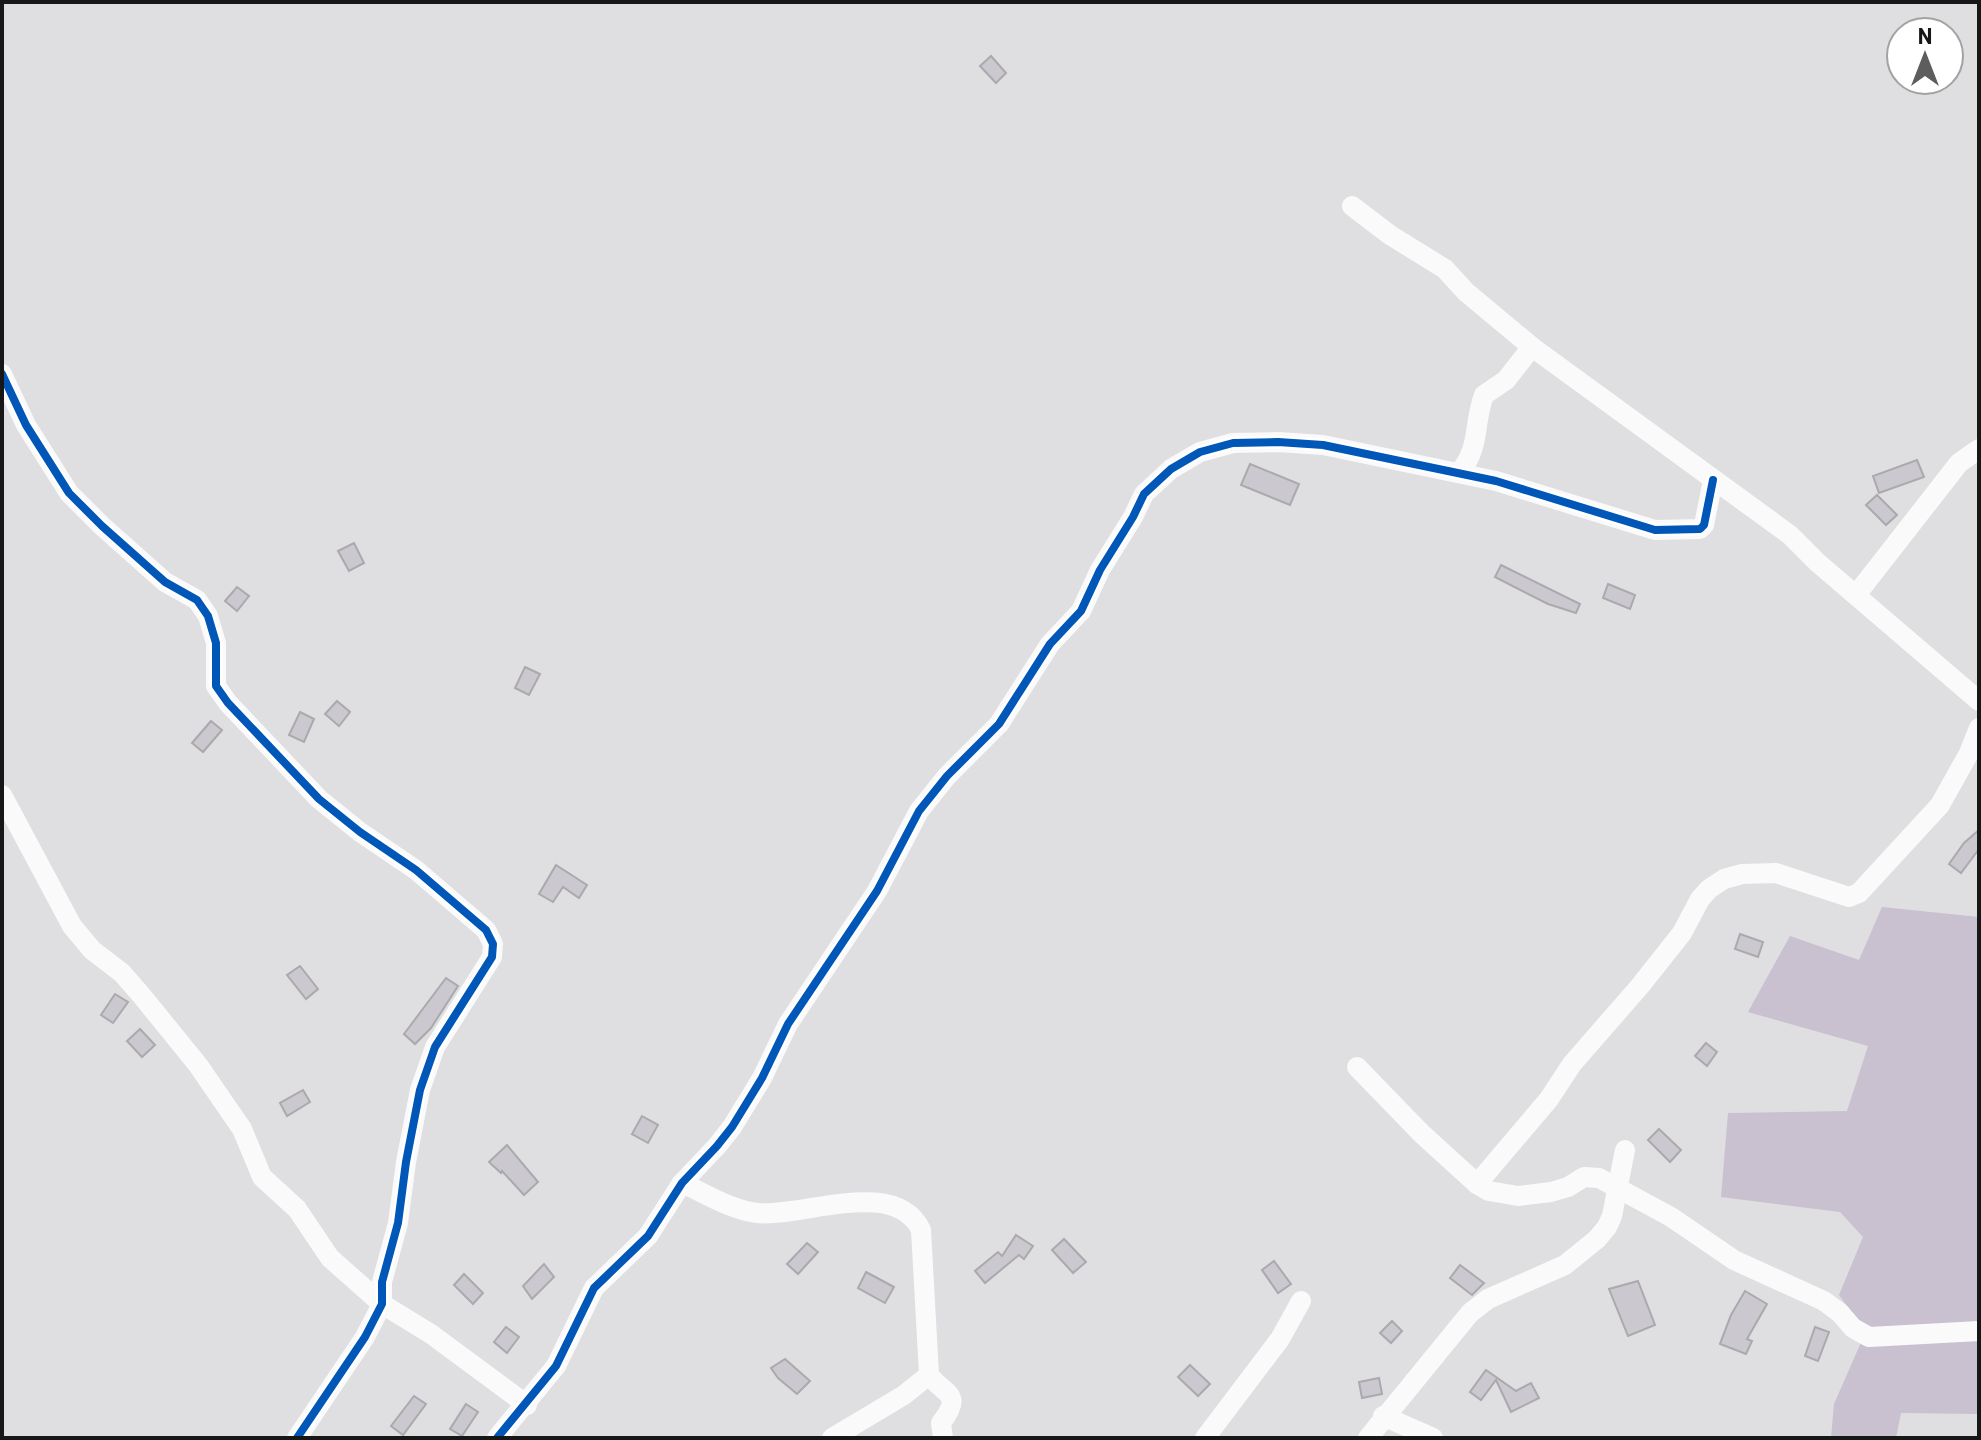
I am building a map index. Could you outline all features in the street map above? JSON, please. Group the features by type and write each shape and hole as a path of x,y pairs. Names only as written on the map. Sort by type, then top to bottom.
{"street":[{"path":"1352,206 1390,235 1445,269 1466,292 1532,347 1790,535 1818,563 1979,701"},
{"path":"1459,473 1466,465 1476,441 1484,395 1506,380 1532,347"},
{"path":"2,374 26,425 69,493 165,582 197,600 208,616 216,643 216,686 228,703 319,799 441,889 486,930 493,944 492,957 435,1047 420,1090 398,1223 382,1282 382,1304 365,1337 297,1438"},
{"path":"497,1438 556,1366 594,1288 648,1236 682,1183 732,1127 762,1078 788,1024 877,891 919,811 955,767 999,724 1050,644 1081,611 1100,570 1144,494 1171,469 1200,452 1233,443 1323,445 1496,481 1655,530 1700,529 1704,525 1713,480"},
{"path":"1856,595 1959,463 1979,449"},
{"path":"1477,1184 1682,933 1709,889 1724,879 1742,874 1776,873 1849,897 1859,893 1867,888 1940,805 1979,728"},
{"path":"2,795 72,926 92,950 122,973 198,1065 242,1129 262,1177 297,1209 330,1258 382,1304 431,1334 527,1405"},
{"path":"1357,1067 1422,1134 1477,1184 1489,1191 1518,1196 1551,1192 1568,1187 1584,1177 1599,1178 1671,1217 1734,1260 1824,1301 1853,1328 1869,1337 1979,1331"},
{"path":"1368,1438 1470,1313 1488,1299 1565,1265 1597,1239 1612,1216 1625,1150"},
{"path":"682,1183 743,1211 761,1214 872,1202 906,1211 915,1219 921,1230 929,1375 951,1397 952,1408 941,1423 943,1438"},
{"path":"1205,1438 1280,1339 1301,1301"},
{"path":"832,1438 904,1395 929,1375"},
{"path":"1383,1416 1433,1438"}],"shaded area":[{"path":"1882,907 1979,917 1979,1414 1901,1413 1896,1438 1831,1438 1834,1404 1866,1331 1839,1295 1863,1237 1840,1212 1721,1197 1728,1113 1847,1111 1868,1046 1748,1012 1790,936 1859,960"}],"building":[{"path":"991,56 1006,73 996,83 980,66"},
{"path":"1917,460 1924,477 1879,493 1873,476"},
{"path":"1250,464 1299,484 1290,505 1241,485"},
{"path":"1877,495 1897,515 1886,525 1866,505"},
{"path":"354,543 364,563 349,571 338,551"},
{"path":"1501,565 1580,604 1576,613 1548,604 1495,577"},
{"path":"1608,584 1635,595 1630,609 1603,598"},
{"path":"237,587 249,596 237,611 225,601"},
{"path":"525,667 540,674 529,695 515,688"},
{"path":"337,701 350,712 339,726 325,714"},
{"path":"300,712 314,719 304,742 289,735"},
{"path":"211,721 222,730 203,752 192,743"},
{"path":"1979,830 1979,849 1961,873 1949,864 1964,843"},
{"path":"556,865 587,885 579,898 563,887 553,902 539,894"},
{"path":"1740,934 1763,942 1758,957 1735,949"},
{"path":"300,966 318,989 306,999 287,975"},
{"path":"446,978 458,986 431,1028 415,1044 404,1034"},
{"path":"115,994 128,1002 113,1023 101,1015"},
{"path":"140,1029 155,1045 142,1057 127,1041"},
{"path":"1706,1043 1717,1052 1707,1066 1695,1056"},
{"path":"303,1090 310,1102 287,1116 280,1103"},
{"path":"642,1116 658,1125 648,1143 632,1134"},
{"path":"1659,1129 1681,1150 1670,1162 1648,1140"},
{"path":"507,1145 538,1182 524,1195 489,1162"},
{"path":"1016,1235 1033,1246 1024,1259 1019,1255 985,1283 975,1271 998,1252 1002,1256"},
{"path":"1064,1239 1086,1262 1073,1273 1052,1250"},
{"path":"807,1243 818,1252 798,1274 787,1264"},
{"path":"1274,1261 1291,1284 1278,1293 1262,1270"},
{"path":"544,1264 554,1277 532,1299 523,1286"},
{"path":"1460,1265 1484,1283 1472,1295 1450,1278"},
{"path":"866,1272 894,1287 885,1303 858,1288"},
{"path":"464,1274 483,1293 473,1304 454,1285"},
{"path":"1638,1281 1655,1325 1628,1336 1609,1289"},
{"path":"1745,1291 1767,1304 1747,1339 1752,1341 1746,1354 1720,1344 1731,1315"},
{"path":"1392,1321 1402,1331 1391,1343 1380,1333"},
{"path":"506,1327 519,1337 507,1353 494,1342"},
{"path":"1815,1327 1829,1332 1818,1361 1805,1356"},
{"path":"785,1359 810,1381 797,1394 771,1368"},
{"path":"1190,1365 1210,1384 1198,1396 1178,1377"},
{"path":"1486,1370 1516,1391 1531,1383 1539,1398 1511,1412 1496,1380 1481,1400 1470,1392"},
{"path":"1379,1378 1382,1394 1362,1398 1359,1382"},
{"path":"414,1396 426,1404 403,1435 391,1426"},
{"path":"466,1404 478,1412 462,1436 450,1429"}],"cycle path":[{"path":"2,374 26,425 69,493 165,582 197,600 208,616 216,643 216,686 228,703 319,799 360,832 416,870 486,930 493,944 492,957 435,1047 420,1090 398,1223 382,1282 382,1304 365,1337 297,1438"},
{"path":"497,1438 556,1366 594,1288 648,1236 682,1183 732,1127 762,1078 788,1024 877,891 919,811 947,776 999,724 1050,644 1081,611 1100,570 1144,494 1171,469 1200,452 1233,443 1323,445 1496,481 1655,530 1700,529 1704,525 1713,480"}]}
